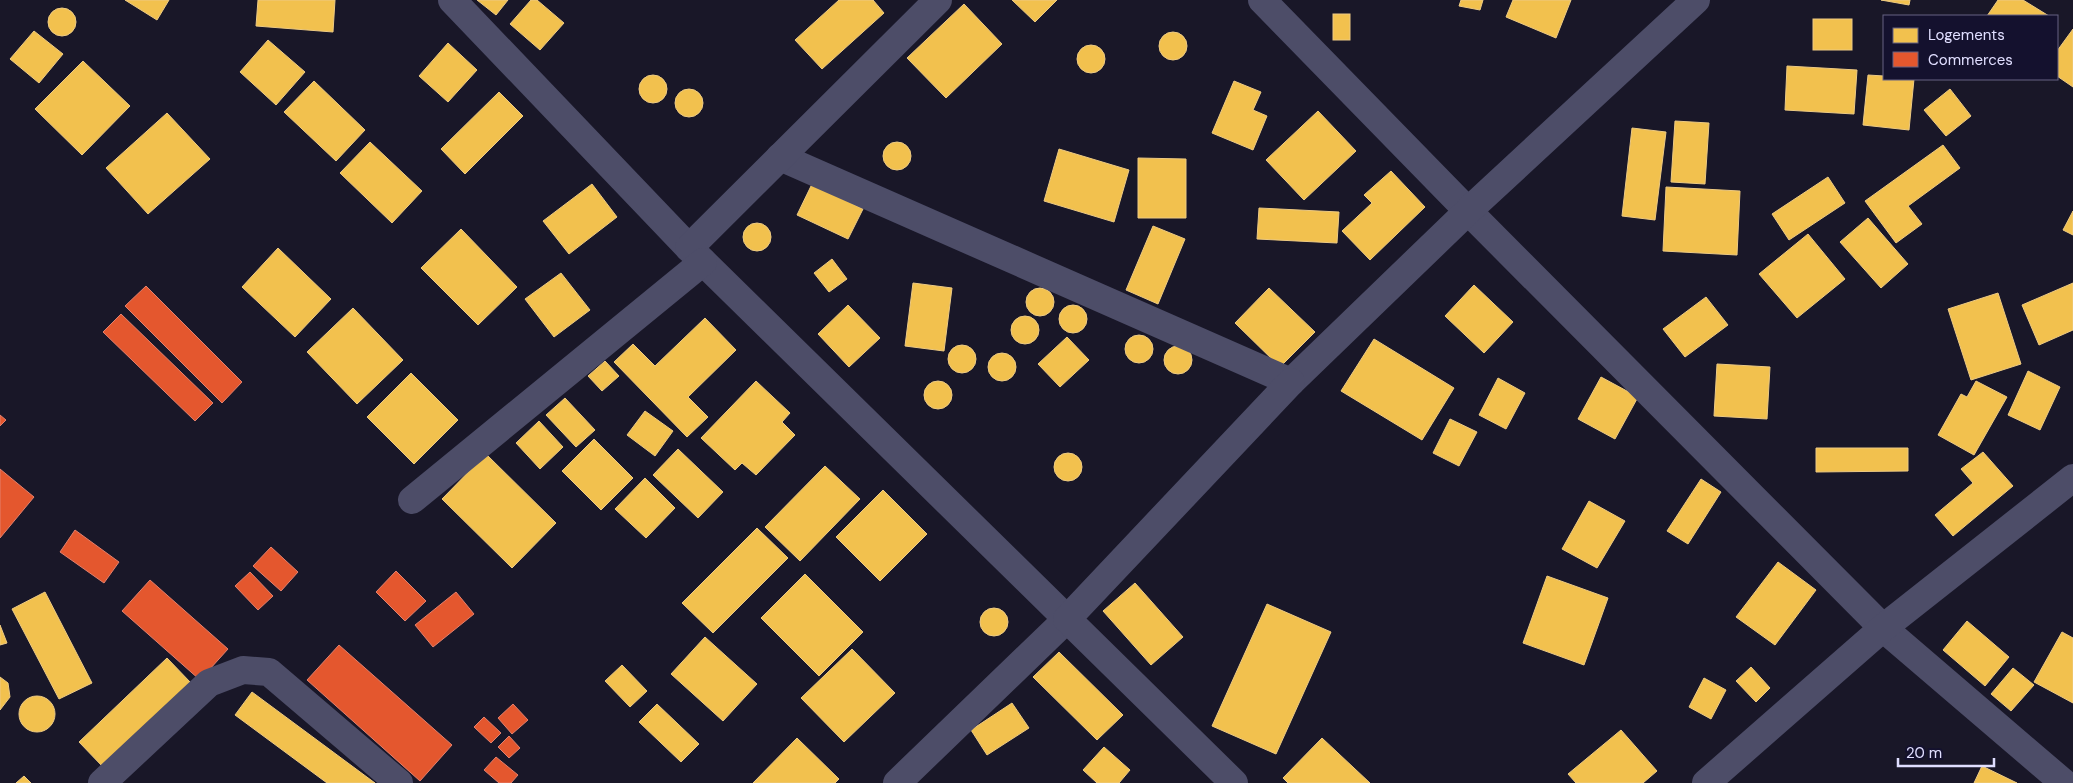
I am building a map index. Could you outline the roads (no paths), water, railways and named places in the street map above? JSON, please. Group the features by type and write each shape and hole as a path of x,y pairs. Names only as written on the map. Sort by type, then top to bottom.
{"street":[{"path":"452,0 696,255 1234,783"},
{"path":"412,500 696,255 780,157 938,0"},
{"path":"1262,0 1468,211 1883,628 2064,783"},
{"path":"897,783 1067,619 1292,382 1468,211 1696,0"},
{"path":"780,157 1292,382"},
{"path":"1706,783 1883,628 2073,478"},
{"path":"102,783 209,683 243,670 270,672 399,783"}]}
